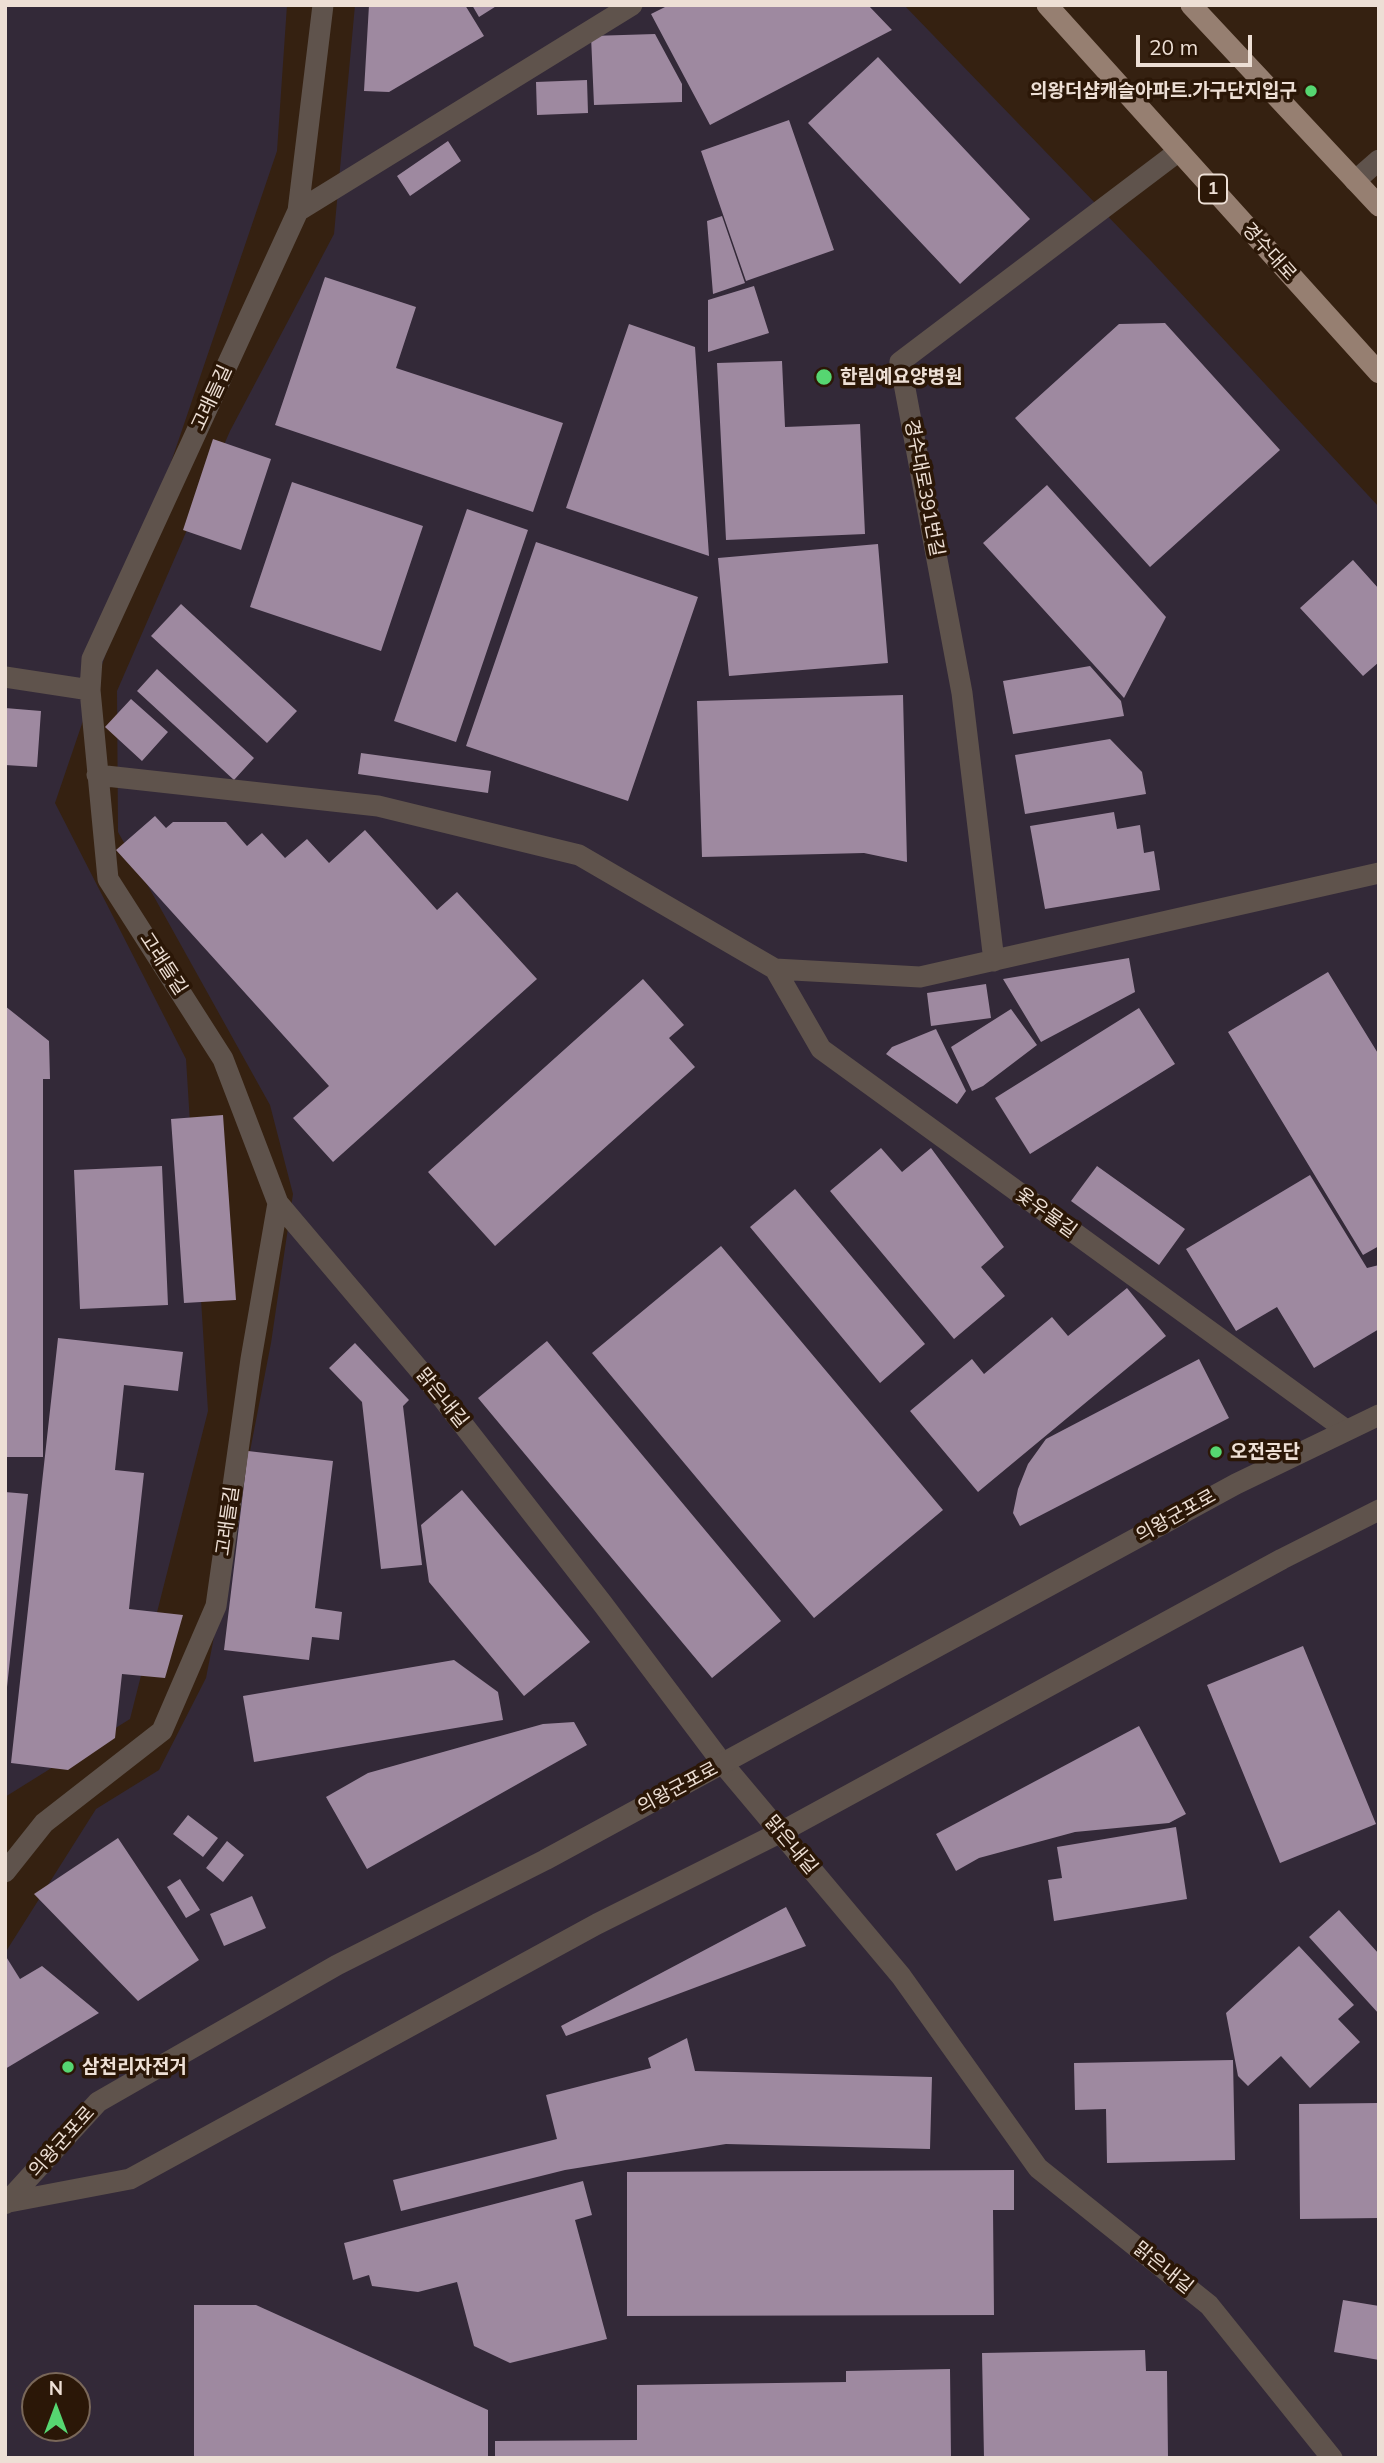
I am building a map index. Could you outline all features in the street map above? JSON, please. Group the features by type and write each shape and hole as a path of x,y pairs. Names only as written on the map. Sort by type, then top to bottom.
{"main road":[{"name":"경수대로","path":"1047,5 1379,373"},
{"path":"1191,5 1379,206"}],"street":[{"name":"고래들길","path":"5,1872 44,1823 162,1731 216,1606 251,1359 278,1203 223,1059 108,879 90,690 92,659 298,211 323,5"},
{"path":"298,211 632,5"},
{"name":"경수대로391번길","path":"994,961 962,693 900,362 1179,151"},
{"path":"1355,181 1379,160"},
{"path":"5,677 90,690"},
{"path":"97,775 378,806 579,855 775,969 920,977 1379,873"},
{"name":"옻우물길","path":"775,969 821,1049 1346,1430"},
{"name":"맑은내길","path":"278,1203 433,1386 610,1613 723,1764 901,1976 1038,2168 1209,2305 1332,2458"},
{"name":"의왕군포로","path":"7,2203 98,2102 337,1965 545,1860 1236,1484 1379,1415"},
{"name":"의왕군포로","path":"7,2203 130,2179 597,1924 781,1832 1282,1559 1379,1510"}],"shaded area":[{"path":"5,5 287,5 277,151 55,803 186,1059 208,1411 130,1719 5,1797"},
{"path":"355,5 904,5 1151,261 1379,507 1379,2458 5,2458 5,1953 96,1809 159,1770 206,1678 271,1343 293,1194 270,1105 118,832 117,691 230,431 334,234"}],"building":[{"path":"369,5 465,5 484,36 389,92 364,91"},
{"path":"472,5 498,5 479,17"},
{"path":"669,5 868,5 892,30 710,125 651,14"},
{"path":"655,34 682,84 682,102 594,105 591,36"},
{"path":"878,57 1030,219 960,284 808,123"},
{"path":"587,80 588,113 537,115 536,82"},
{"path":"789,120 834,250 746,281 701,151"},
{"path":"448,141 461,161 410,196 397,176"},
{"path":"722,216 745,283 713,294 707,221"},
{"path":"325,277 416,307 396,368 563,423 533,512 275,425"},
{"path":"754,286 769,333 708,352 708,300"},
{"path":"1165,323 1280,450 1150,567 1015,418 1119,324"},
{"path":"629,324 695,347 709,556 566,508"},
{"path":"782,361 785,427 860,424 865,534 726,540 717,363"},
{"path":"213,439 271,459 241,550 183,530"},
{"path":"292,482 423,526 381,651 250,607"},
{"path":"1047,485 1166,617 1124,698 983,543"},
{"path":"467,509 528,530 456,742 394,721"},
{"path":"536,542 698,597 628,801 466,746"},
{"path":"878,544 888,663 729,676 718,558"},
{"path":"1353,560 1379,589 1379,662 1363,676 1300,608"},
{"path":"181,604 297,711 267,743 151,636"},
{"path":"1090,666 1121,701 1124,716 1013,734 1003,681"},
{"path":"157,669 254,758 234,780 137,691"},
{"path":"903,695 907,862 864,853 702,857 697,701"},
{"path":"131,699 168,732 142,761 105,727"},
{"path":"5,708 41,711 37,767 5,765"},
{"path":"1110,739 1142,772 1146,794 1025,814 1015,755"},
{"path":"361,753 491,771 488,793 358,774"},
{"path":"1114,812 1117,829 1140,825 1144,853 1154,851 1160,890 1045,909 1030,826"},
{"path":"155,816 166,828 173,822 226,822 247,846 262,833 285,858 307,839 329,863 365,830 437,910 457,892 537,979 333,1162 293,1118 329,1086 116,850"},
{"path":"1129,958 1135,992 1041,1042 1003,979"},
{"path":"1328,972 1379,1055 1379,1246 1363,1255 1228,1032"},
{"path":"643,979 684,1025 669,1038 695,1067 495,1246 428,1172"},
{"path":"986,984 991,1018 931,1026 927,993"},
{"path":"5,1006 49,1041 50,1079 43,1079 43,1457 5,1457"},
{"path":"1139,1008 1175,1064 1030,1154 995,1098"},
{"path":"1011,1009 1037,1045 983,1086 972,1091 951,1047"},
{"path":"936,1029 966,1091 957,1104 886,1054 892,1047"},
{"path":"223,1115 236,1300 184,1303 171,1119"},
{"path":"881,1148 902,1172 931,1148 1004,1247 981,1267 1005,1296 954,1339 830,1191"},
{"path":"162,1166 168,1305 80,1309 74,1170"},
{"path":"1097,1166 1185,1229 1159,1265 1071,1201"},
{"path":"1310,1175 1367,1268 1379,1265 1379,1329 1314,1368 1277,1307 1236,1331 1186,1249"},
{"path":"795,1189 925,1344 880,1383 750,1227"},
{"path":"721,1246 943,1510 814,1618 592,1353"},
{"path":"1127,1288 1166,1336 978,1492 910,1411 972,1359 984,1374 1052,1317 1068,1336"},
{"path":"58,1338 183,1352 178,1391 124,1385 115,1470 144,1473 129,1609 183,1615 165,1678 122,1674 115,1738 68,1770 11,1763"},
{"path":"547,1341 781,1621 712,1678 478,1398"},
{"path":"355,1343 409,1400 403,1406 422,1565 381,1569 362,1402 329,1368"},
{"path":"1199,1359 1229,1418 1020,1526 1013,1513 1018,1489 1028,1464 1046,1439"},
{"path":"248,1451 333,1461 315,1608 342,1612 339,1640 312,1637 309,1660 224,1650"},
{"path":"462,1490 590,1642 524,1696 429,1582 421,1525"},
{"path":"5,1492 28,1494 7,1687 5,1687"},
{"path":"1303,1646 1376,1824 1280,1863 1207,1685"},
{"path":"454,1660 498,1692 503,1720 254,1762 243,1696"},
{"path":"574,1722 587,1745 367,1869 326,1797 368,1773 543,1724"},
{"path":"1139,1726 1186,1814 1169,1823 1075,1832 979,1858 956,1871 936,1834"},
{"path":"188,1815 218,1838 203,1857 173,1834"},
{"path":"1176,1827 1187,1899 1054,1921 1048,1880 1062,1878 1057,1847"},
{"path":"118,1838 199,1960 138,2001 34,1894"},
{"path":"227,1841 244,1855 223,1882 206,1868"},
{"path":"180,1879 200,1910 186,1918 167,1887"},
{"path":"252,1896 266,1928 224,1946 210,1914"},
{"path":"786,1907 806,1946 566,2036 561,2026"},
{"path":"1339,1910 1379,1954 1379,2014 1309,1937"},
{"path":"1299,1946 1354,2005 1338,2019 1360,2042 1310,2088 1281,2056 1248,2086 1238,2076 1226,2013"},
{"path":"5,1955 20,1979 42,1966 99,2013 5,2069"},
{"path":"687,2038 695,2071 932,2077 930,2149 726,2144 565,2170 401,2211 393,2180 557,2139 546,2095 651,2068 648,2058"},
{"path":"1233,2060 1235,2160 1107,2163 1106,2109 1075,2110 1074,2063"},
{"path":"1379,2103 1379,2218 1300,2219 1299,2104"},
{"path":"1014,2170 1014,2210 993,2210 994,2315 627,2316 627,2172"},
{"path":"583,2181 592,2215 575,2220 607,2339 510,2363 474,2346 457,2282 418,2292 372,2286 369,2275 353,2280 344,2243"},
{"path":"1343,2300 1379,2306 1379,2360 1334,2352"},
{"path":"194,2305 256,2305 488,2410 488,2458 194,2458"},
{"path":"1145,2350 1146,2371 1167,2371 1168,2458 984,2458 982,2353"},
{"path":"950,2369 951,2458 495,2458 495,2441 637,2440 637,2385 846,2382 846,2371"}],"place":[{"name":"의왕더샵캐슬아파트.가구단지입구","path":"1311,91"},
{"name":"한림예요양병원","path":"824,377"},
{"name":"오전공단","path":"1216,1452"},
{"name":"삼천리자전거","path":"68,2067"}]}
